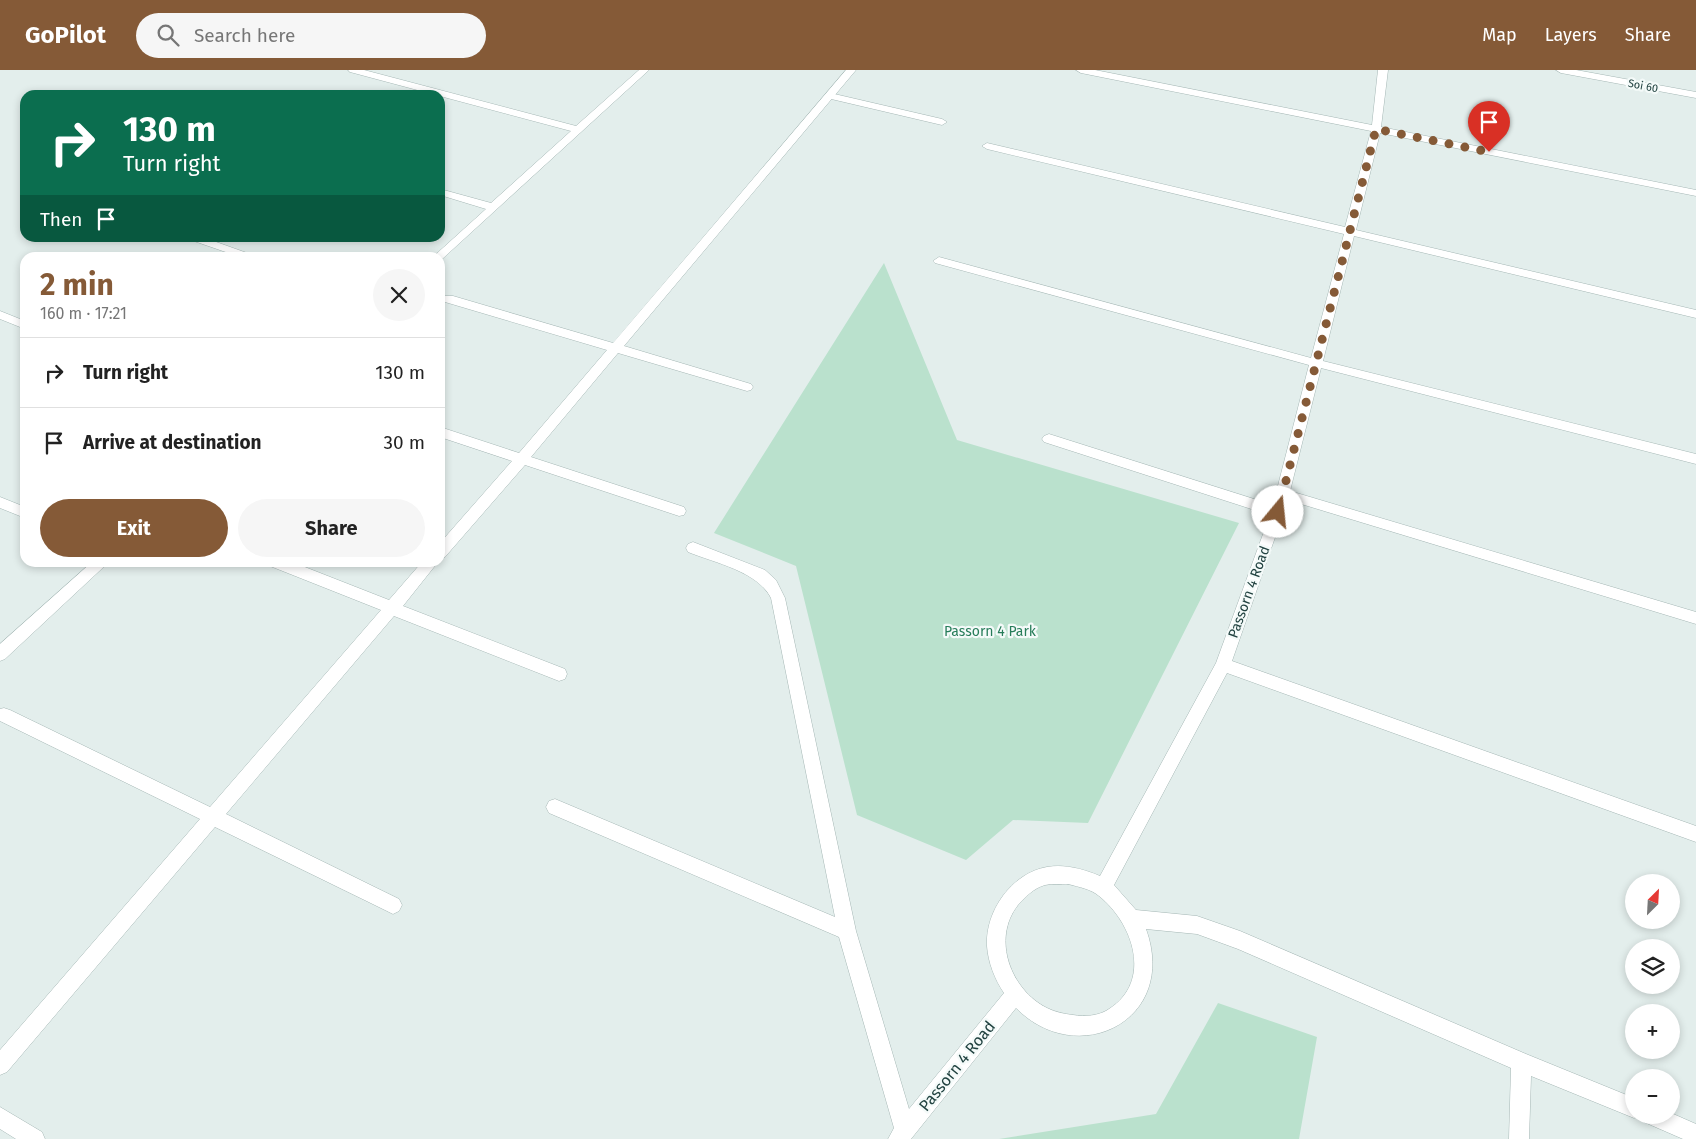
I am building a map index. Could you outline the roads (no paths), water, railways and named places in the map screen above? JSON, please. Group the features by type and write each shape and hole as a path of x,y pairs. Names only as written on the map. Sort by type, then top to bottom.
{"street":[{"path":"353,70 428,90"},
{"path":"444,252 644,70"},
{"path":"445,547 616,349 851,70"},
{"path":"1080,70 1696,193"},
{"name":"Passorn 4 Road","path":"1103,888 1223,665 1278,512 1376,129 1383,70"},
{"name":"Soi 60","path":"1561,70 1696,96"},
{"path":"445,94 579,130"},
{"path":"830,96 942,122"},
{"path":"987,146 1696,314"},
{"path":"445,193 492,207"},
{"path":"207,242 238,252"},
{"path":"939,261 1316,363 1696,459"},
{"path":"449,299 746,387"},
{"path":"0,315 20,323"},
{"path":"445,434 680,511"},
{"path":"1049,439 1278,512"},
{"path":"1284,494 1696,618"},
{"path":"0,502 20,511"},
{"path":"694,548 760,574 772,584 778,598 847,931 901,1134"},
{"path":"0,654 96,567"},
{"path":"287,567 559,674"},
{"path":"0,1065 427,567"},
{"path":"1223,665 1696,834"},
{"path":"4,715 394,905"},
{"path":"556,806 847,931"},
{"path":"1068,875 1092,882 1103,888 1125,907 1133,919 1141,938 1145,963 1140,987 1127,1007 1108,1020 1085,1026 1059,1023 1035,1012 1016,993 1002,971 996,946 999,921 1009,901 1025,886 1045,876 1068,875"},
{"path":"1133,919 1197,925 1240,940 1521,1062 1625,1104"},
{"name":"Passorn 4 Road","path":"901,1134 1016,993"},
{"path":"1519,1139 1521,1062"},
{"path":"0,1117 35,1139"},
{"path":"1672,1124 1696,1134"}],"park label":[{"name":"Passorn 4 Park","path":"990,631"}]}
